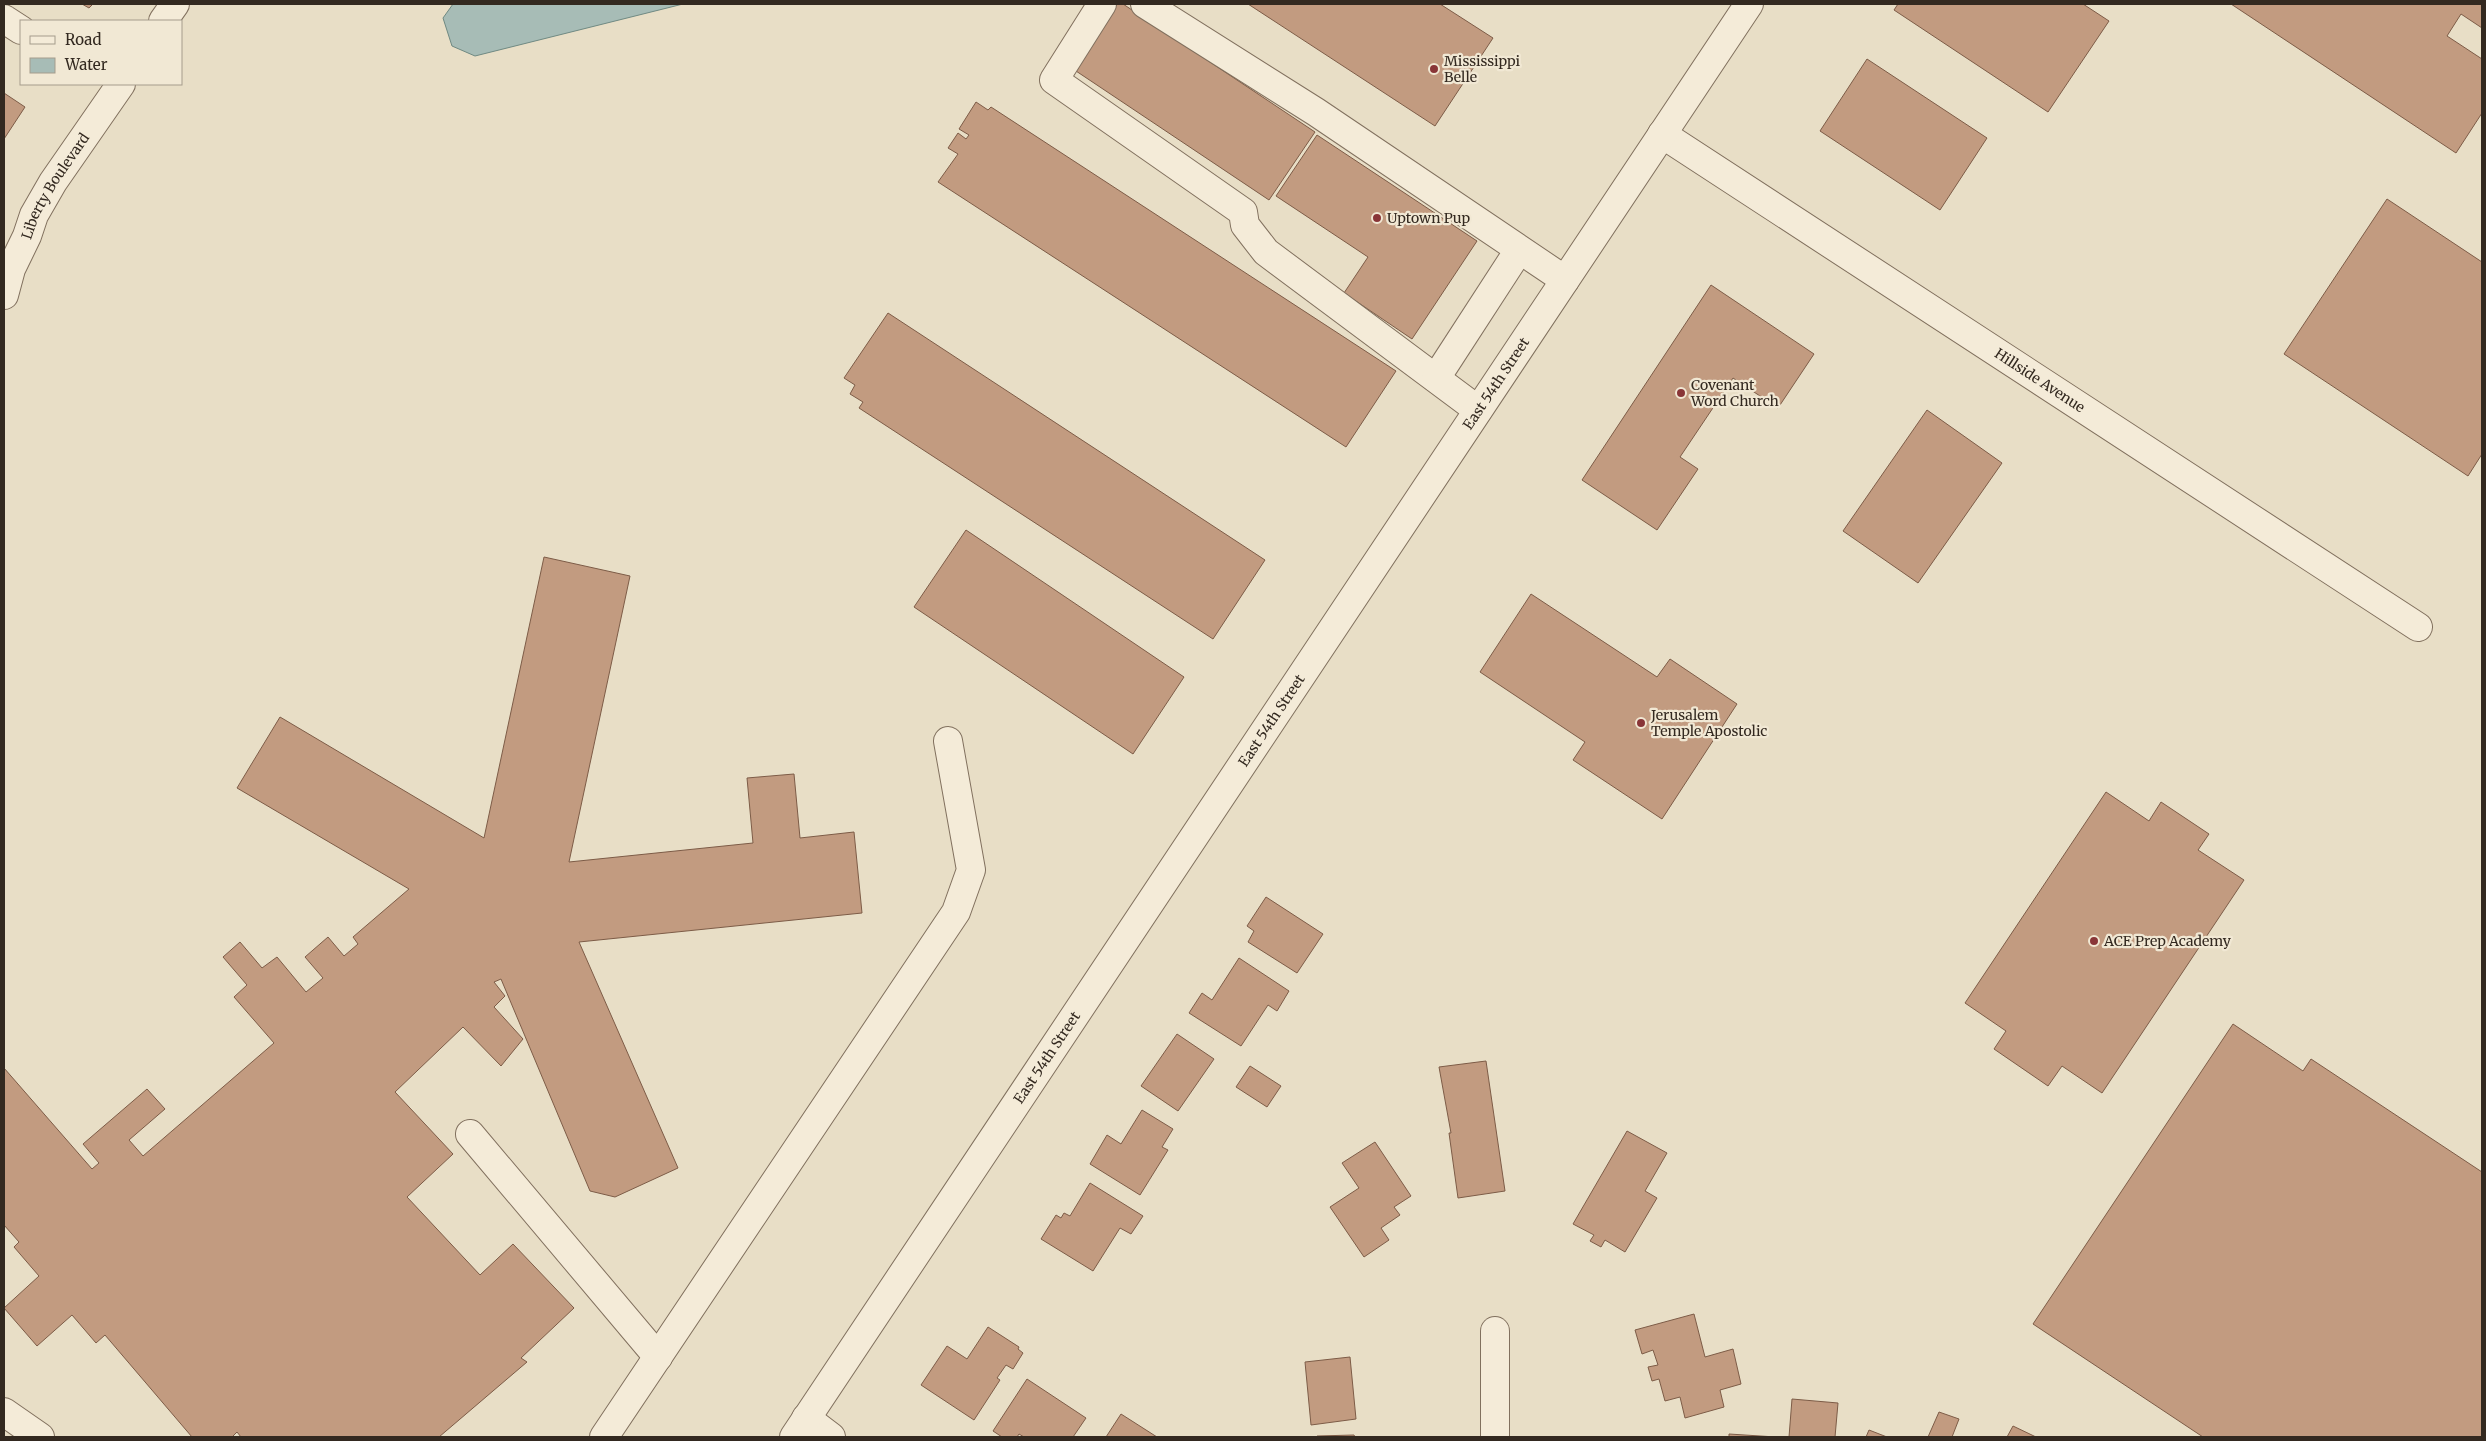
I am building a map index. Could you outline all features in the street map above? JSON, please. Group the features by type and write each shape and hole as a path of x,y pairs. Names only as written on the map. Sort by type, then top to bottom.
{"street":[{"path":"164,20 175,4"},
{"path":"1102,4 1054,80 1243,212 1245,225 1266,252 1478,410"},
{"path":"1145,4 1316,112 1565,280"},
{"name":"East 54th Street","path":"800,1428 1749,4"},
{"path":"4,18 20,29"},
{"name":"Liberty Boulevard","path":"4,295 11,269 34,215 112,87"},
{"name":"Hillside Avenue","path":"1662,134 2418,627"},
{"path":"1436,378 1519,250"},
{"path":"604,1437 956,912 972,870 948,741"},
{"path":"470,1134 658,1357"},
{"path":"1495,1331 1495,1437"},
{"path":"4,1412 40,1437"},
{"path":"800,1428 831,1437"}],"water":[{"path":"453,4 683,4 475,56 452,46 443,18"}],"building":[{"path":"82,4 93,4 89,8"},
{"path":"1117,4 1123,4 1315,132 1269,200 1073,69"},
{"path":"1248,4 1440,4 1493,38 1435,126"},
{"path":"1898,4 2083,4 2109,21 2048,112 1894,10"},
{"path":"2231,4 2482,4 2482,28 2461,14 2447,36 2482,59 2482,113 2456,153"},
{"path":"1867,59 1987,138 1940,210 1820,131"},
{"path":"4,93 25,107 4,139"},
{"path":"976,102 988,110 991,107 1396,371 1346,447 938,182 958,154 948,148 958,133 966,139 969,135 959,129"},
{"name":"Uptown Pup","path":"1317,135 1477,241 1412,339 1344,293 1368,257 1276,196"},
{"path":"2387,199 2482,262 2482,454 2468,476 2284,354"},
{"name":"Covenant Word Church","path":"1711,285 1814,354 1778,408 1733,378 1680,457 1698,469 1657,530 1582,480"},
{"path":"888,313 1265,560 1213,639 859,408 863,402 850,394 855,385 844,378"},
{"path":"1927,410 2002,463 1918,583 1843,531"},
{"path":"966,530 1184,677 1133,754 914,607"},
{"path":"544,557 630,576 569,862 753,843 747,778 794,774 800,838 854,832 862,913 579,942 678,1168 615,1197 590,1191 501,979 494,982 505,996 494,1007 523,1039 501,1066 463,1027 395,1092 453,1154 407,1197 480,1275 513,1244 574,1308 521,1358 527,1362 439,1437 241,1437 237,1432 232,1437 192,1437 105,1335 96,1343 72,1315 37,1346 4,1308 39,1276 14,1247 19,1242 4,1225 4,1068 92,1169 99,1163 83,1144 147,1089 165,1109 129,1140 143,1156 274,1043 234,997 247,985 223,957 240,942 262,968 277,957 306,992 323,978 305,957 328,937 344,956 358,944 353,937 409,889 237,788 280,717 484,838"},
{"name":"Jerusalem Temple Apostolic","path":"1531,594 1657,677 1670,659 1737,704 1662,819 1573,760 1585,742 1480,672"},
{"path":"2106,792 2149,821 2161,802 2209,834 2198,850 2244,880 2102,1093 2062,1066 2048,1086 1994,1049 2006,1031 1965,1003"},
{"path":"1266,897 1323,934 1297,973 1248,942 1254,931 1247,926"},
{"path":"1239,958 1289,991 1277,1011 1268,1005 1241,1046 1189,1013 1202,993 1212,1000"},
{"path":"2233,1024 2303,1071 2311,1059 2482,1172 2482,1437 2203,1437 2033,1324"},
{"path":"1177,1034 1214,1059 1178,1111 1141,1086"},
{"path":"1486,1061 1505,1191 1458,1198 1449,1133 1451,1133 1439,1067"},
{"path":"1250,1066 1281,1086 1267,1107 1236,1087"},
{"path":"1142,1110 1173,1129 1162,1147 1168,1150 1140,1195 1090,1164 1107,1135 1121,1144"},
{"path":"1627,1131 1667,1153 1645,1191 1657,1198 1625,1252 1605,1240 1601,1247 1590,1241 1594,1235 1573,1224"},
{"path":"1375,1142 1411,1196 1394,1207 1400,1215 1381,1228 1389,1240 1364,1257 1330,1207 1359,1188 1342,1163"},
{"path":"1090,1183 1143,1216 1131,1234 1120,1228 1093,1271 1041,1239 1056,1215 1061,1218 1064,1213 1070,1216"},
{"path":"1694,1314 1705,1357 1733,1349 1741,1384 1720,1390 1724,1407 1685,1418 1680,1397 1665,1401 1659,1379 1652,1381 1648,1367 1658,1365 1653,1350 1642,1354 1635,1330"},
{"path":"988,1327 1019,1347 1018,1349 1023,1353 1013,1369 1006,1365 997,1378 1000,1380 974,1420 921,1385 947,1346 967,1359"},
{"path":"1350,1357 1356,1419 1311,1425 1305,1362"},
{"path":"1027,1379 1086,1418 1073,1437 1024,1437 1019,1434 1017,1437 1002,1437 993,1431"},
{"path":"1792,1399 1838,1403 1835,1437 1789,1437"},
{"path":"1939,1412 1959,1419 1952,1437 1928,1437"},
{"path":"1121,1414 1157,1437 1106,1437"},
{"path":"2013,1426 2036,1437 2007,1437"},
{"path":"1869,1430 1887,1437 1866,1437"},
{"path":"1729,1434 1776,1437 1729,1437"},
{"path":"1354,1435 1355,1437 1317,1437 1317,1436"}],"place":[{"name":"Mississippi Belle","path":"1434,69"},
{"name":"Uptown Pup","path":"1377,218"},
{"name":"Covenant Word Church","path":"1681,393"},
{"name":"Jerusalem Temple Apostolic","path":"1641,723"},
{"name":"ACE Prep Academy","path":"2094,941"}]}
